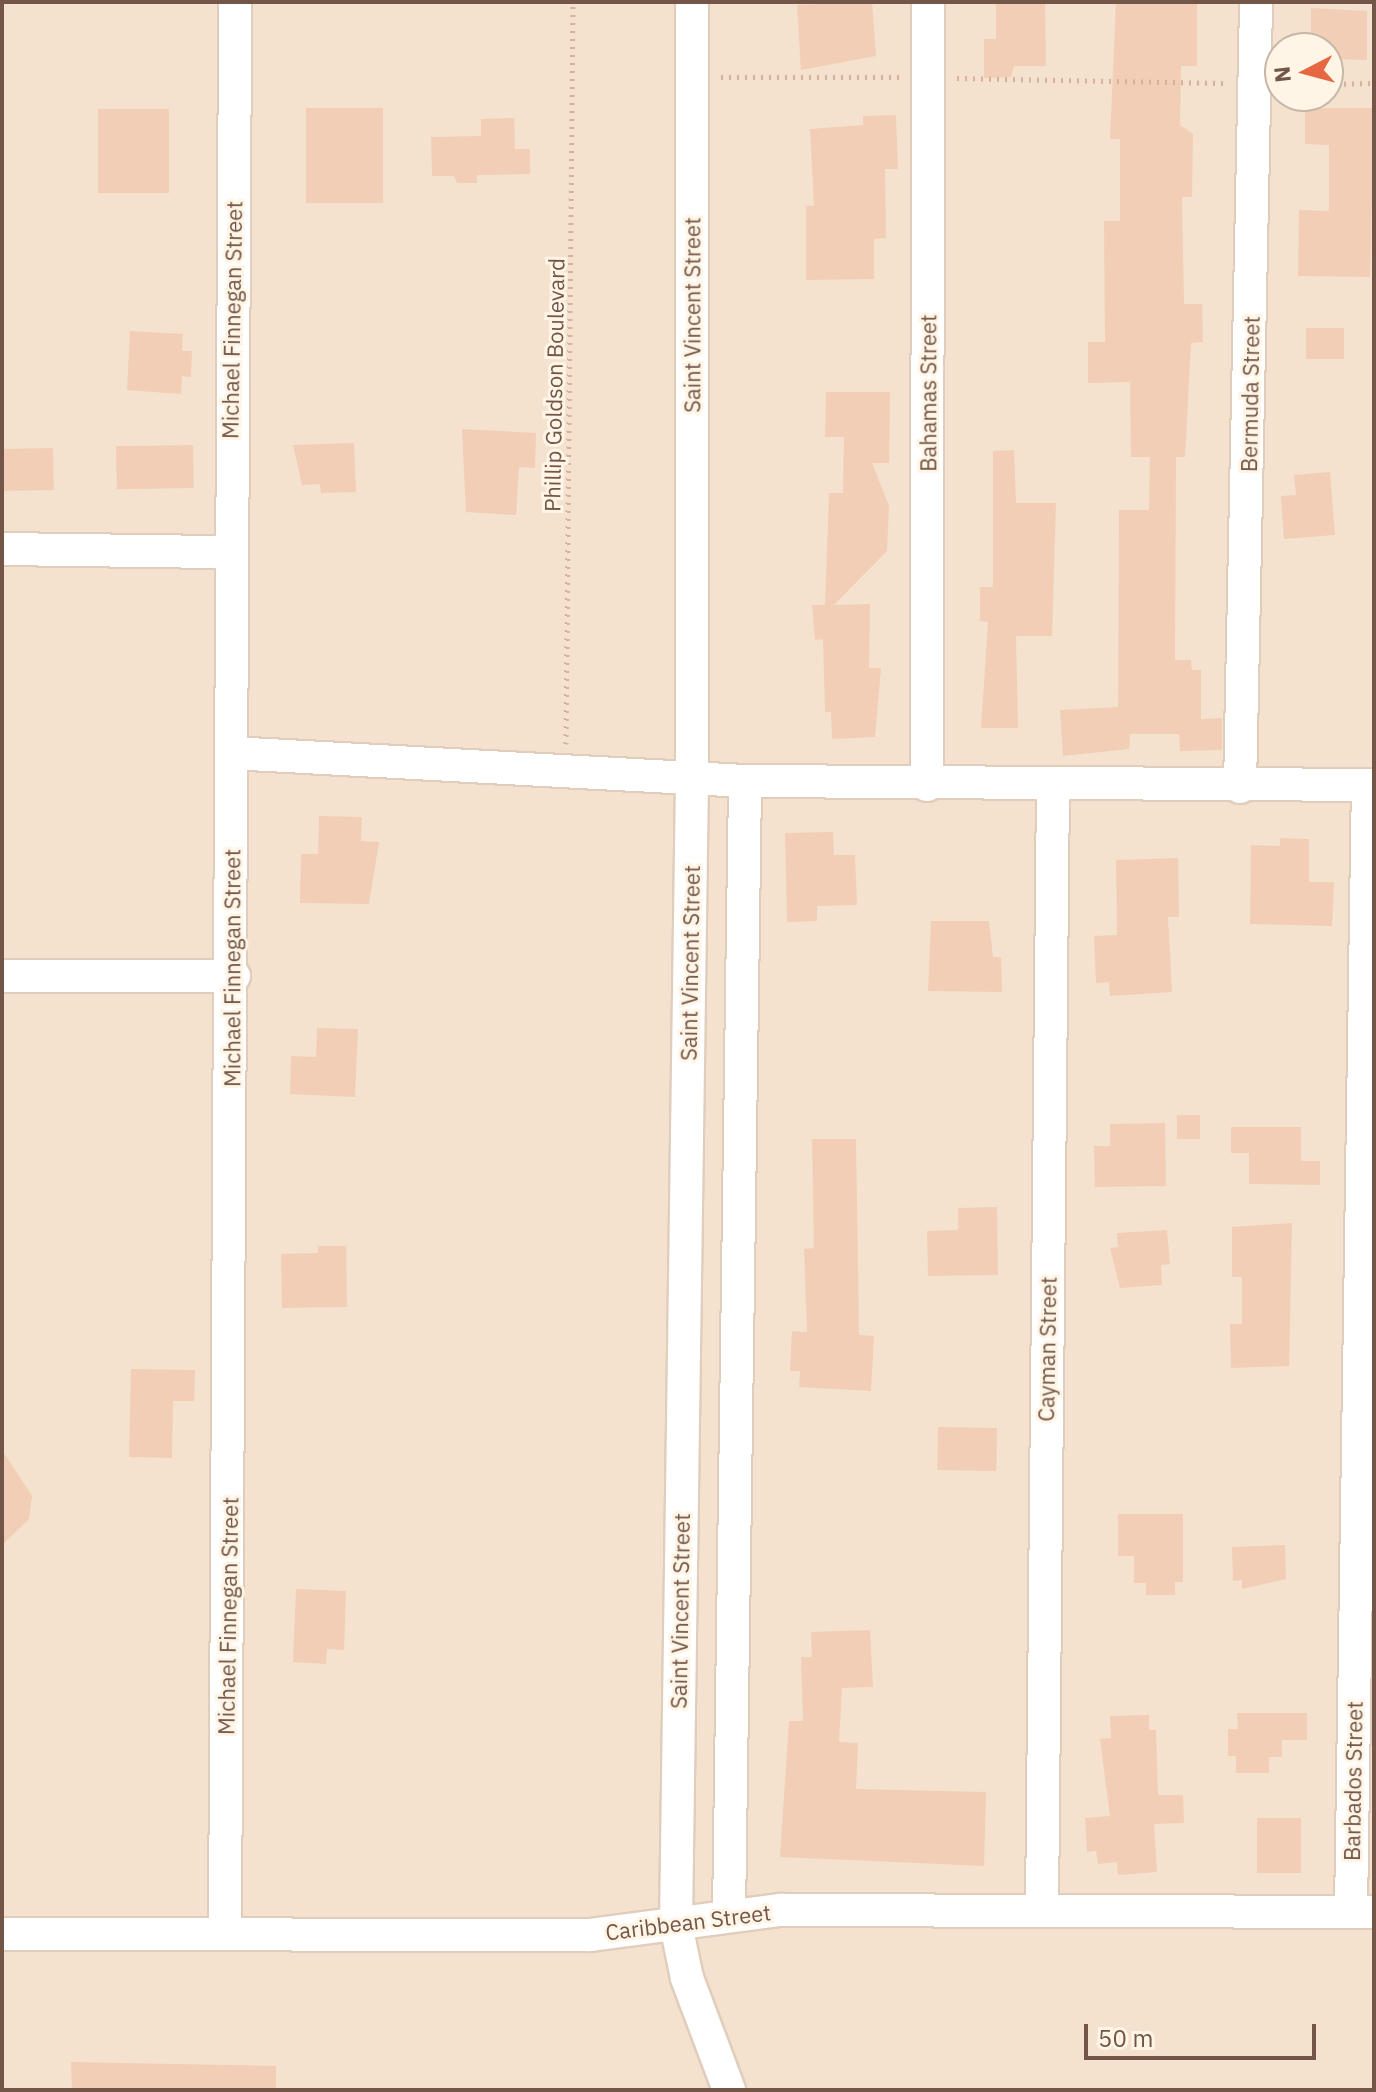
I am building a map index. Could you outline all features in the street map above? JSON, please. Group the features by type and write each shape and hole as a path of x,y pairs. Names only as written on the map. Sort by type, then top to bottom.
{"street":[{"name":"Michael Finnegan Street","path":"225,1934 234,976 229,552 235,2"},
{"name":"Saint Vincent Street","path":"692,2 692,778 676,1925 687,1978 729,2090"},
{"name":"Bahamas Street","path":"927,785 928,2"},
{"name":"Bermuda Street","path":"1240,787 1257,84 1256,2"},
{"path":"2,549 229,552"},
{"path":"231,753 745,781 1053,788 1371,785"},
{"path":"729,1915 745,781"},
{"name":"Barbados Street","path":"1362,1912 1371,785"},
{"name":"Cayman Street","path":"1042,1910 1053,788"},
{"path":"2,976 234,976"},
{"name":"Caribbean Street","path":"2,1934 590,1935 729,1915 1042,1910 1362,1912"}],"path":[{"name":"Phillip Goldson Boulevard","path":"566,769 573,2"},
{"path":"692,77 928,77 1257,84"},
{"path":"1344,84 1374,83"}],"shaded area":[{"path":"2,2 1374,2 1374,2090 2,2090"}],"building":[{"path":"872,2 876,56 801,70 797,5"},
{"path":"996,2 1045,2 1046,66 1014,66 1011,77 984,78 984,39 996,39"},
{"path":"1116,2 1197,2 1197,66 1181,66 1180,125 1193,134 1192,197 1182,197 1184,304 1202,304 1203,342 1191,343 1185,457 1176,457 1175,660 1191,660 1192,670 1201,670 1201,719 1222,718 1222,750 1180,751 1179,734 1130,734 1129,749 1063,756 1060,710 1118,707 1119,510 1149,510 1150,457 1131,457 1130,382 1088,383 1088,342 1105,342 1104,221 1120,221 1120,139 1110,139"},
{"path":"1311,8 1367,11 1367,60 1344,59 1344,32 1311,32"},
{"path":"306,108 383,108 383,203 306,203"},
{"path":"1374,108 1370,277 1298,276 1299,210 1329,211 1329,145 1305,144 1305,112"},
{"path":"98,109 169,109 169,193 98,193"},
{"path":"896,115 898,169 885,169 886,238 874,239 874,279 806,280 806,206 814,206 810,129 863,125 863,116"},
{"path":"514,118 515,149 530,149 530,174 477,175 477,183 457,183 454,176 432,176 431,137 481,136 481,119"},
{"path":"1306,328 1344,328 1344,359 1306,359"},
{"path":"130,331 183,334 182,351 192,351 191,377 182,376 181,394 127,390"},
{"path":"826,392 890,392 889,463 872,463 889,506 887,551 834,605 870,604 869,668 881,668 875,737 832,739 831,712 825,712 823,639 815,640 812,605 825,605 829,493 843,493 844,437 825,437"},
{"path":"462,429 536,433 535,468 519,467 516,515 466,512"},
{"path":"354,443 356,492 321,493 320,484 302,485 293,445"},
{"path":"193,445 194,488 117,489 116,446"},
{"path":"53,448 54,490 3,491 2,449"},
{"path":"1014,450 1016,503 1056,503 1052,636 1016,636 1018,728 981,728 988,622 980,621 980,587 993,587 993,451"},
{"path":"1330,472 1335,535 1284,539 1281,496 1296,495 1294,475"},
{"path":"319,816 362,817 361,841 379,842 369,904 300,903 301,854 318,854"},
{"path":"833,832 834,855 855,855 857,905 817,906 817,921 787,922 785,833"},
{"path":"1280,838 1309,839 1309,882 1334,882 1332,926 1250,924 1251,845 1280,846"},
{"path":"1178,858 1179,917 1168,917 1172,992 1110,996 1109,982 1096,983 1094,936 1117,935 1116,860"},
{"path":"931,921 989,921 993,957 1001,957 1002,992 928,991"},
{"path":"317,1028 358,1029 355,1097 290,1094 291,1056 316,1057"},
{"path":"1177,1115 1200,1115 1200,1139 1177,1139"},
{"path":"1165,1123 1166,1186 1095,1187 1094,1146 1110,1146 1110,1124"},
{"path":"1231,1127 1301,1127 1301,1161 1320,1161 1320,1185 1249,1184 1249,1153 1231,1153"},
{"path":"812,1139 856,1139 859,1335 874,1336 871,1391 799,1387 800,1371 790,1371 792,1331 807,1332 804,1249 814,1248"},
{"path":"997,1207 998,1275 928,1276 927,1231 958,1230 958,1208"},
{"path":"1292,1223 1289,1366 1231,1368 1230,1324 1242,1324 1242,1277 1232,1277 1232,1227"},
{"path":"1167,1230 1170,1264 1161,1265 1162,1285 1120,1288 1110,1248 1118,1247 1117,1233"},
{"path":"318,1246 346,1246 347,1307 282,1308 281,1254 318,1253"},
{"path":"131,1369 195,1370 194,1401 173,1401 172,1458 129,1457"},
{"path":"938,1427 997,1428 996,1471 937,1470"},
{"path":"2,1450 32,1496 29,1519 2,1545"},
{"path":"1118,1514 1183,1514 1183,1582 1175,1582 1175,1595 1146,1595 1146,1583 1134,1583 1134,1556 1118,1556"},
{"path":"1285,1545 1286,1579 1242,1589 1242,1580 1233,1581 1232,1547"},
{"path":"296,1589 346,1591 344,1650 327,1649 326,1664 293,1662"},
{"path":"870,1630 873,1687 842,1688 839,1742 858,1743 856,1789 986,1792 984,1866 780,1857 789,1721 803,1721 801,1657 812,1657 811,1632"},
{"path":"1237,1713 1307,1713 1307,1740 1282,1740 1282,1757 1269,1757 1269,1773 1236,1773 1236,1756 1228,1756 1228,1729 1238,1729"},
{"path":"1149,1715 1149,1730 1156,1730 1158,1795 1183,1795 1184,1823 1154,1824 1157,1872 1118,1875 1117,1862 1098,1864 1096,1851 1087,1852 1085,1818 1110,1816 1100,1739 1111,1738 1110,1716"},
{"path":"1257,1818 1301,1818 1301,1873 1257,1873"},
{"path":"71,2062 276,2066 276,2090 72,2090"}]}
